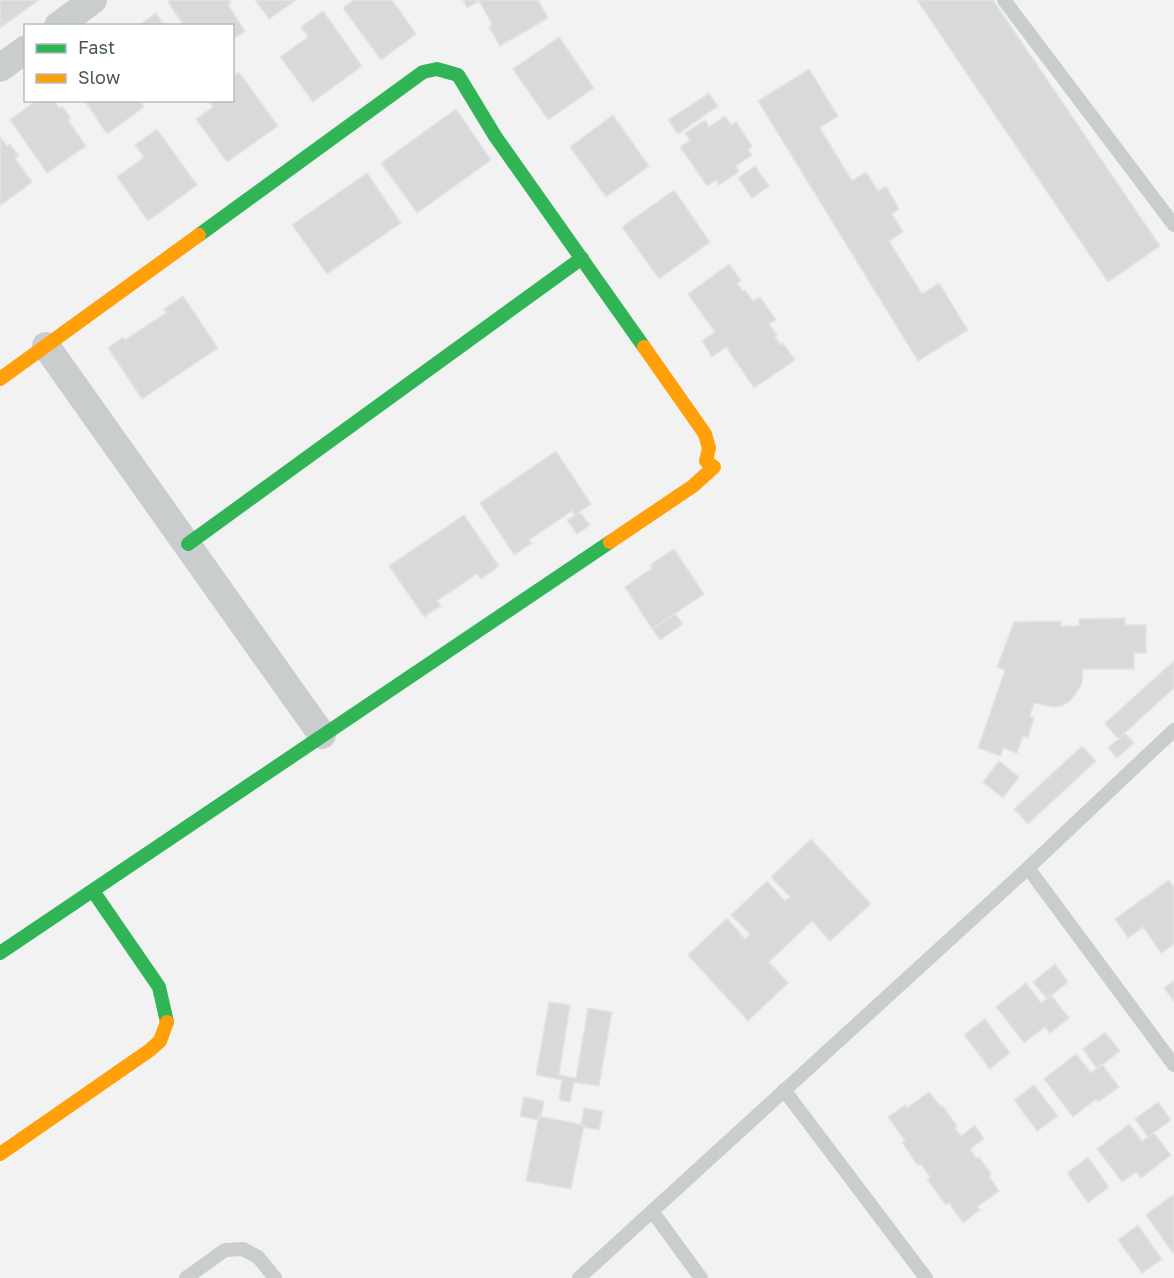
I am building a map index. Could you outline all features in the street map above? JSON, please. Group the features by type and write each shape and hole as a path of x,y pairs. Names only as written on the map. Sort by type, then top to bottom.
{"street":[{"path":"61,24 93,0"},
{"path":"0,68 24,50"},
{"path":"0,379 423,72 437,69 458,75 495,136 705,434 709,448 706,461 714,467 693,486 0,953"},
{"path":"188,544 582,258"},
{"path":"46,346 322,735"},
{"path":"0,1154 150,1050 160,1041 167,1023 159,987 93,891"}],"lane":[{"path":"1004,0 1174,225"},
{"path":"579,1278 1028,868 1174,730"},
{"path":"1028,868 1174,1065"},
{"path":"784,1090 926,1278"},
{"path":"652,1211 701,1278"},
{"path":"186,1278 225,1250 243,1249 258,1257 275,1278"}],"building":[{"path":"0,0 39,0 0,28"},
{"path":"171,0 229,0 231,3 228,5 245,31 234,39 234,24 183,24 168,2"},
{"path":"255,0 296,0 269,19"},
{"path":"354,0 392,0 416,34 381,60 343,8"},
{"path":"463,0 538,0 548,18 500,46 489,27 492,24 479,1 467,8"},
{"path":"917,0 993,0 1160,246 1108,282"},
{"path":"323,11 362,66 313,102 280,57 308,37 301,27"},
{"path":"156,13 164,24 141,24"},
{"path":"559,37 594,88 548,120 513,69"},
{"path":"809,69 838,116 820,128 852,181 866,172 878,191 886,186 899,209 892,214 903,232 889,241 922,294 939,283 968,330 918,361 758,101"},
{"path":"239,72 278,126 227,162 196,119 213,107 209,102 234,102 234,75"},
{"path":"709,93 718,106 678,134 668,120"},
{"path":"34,102 56,102 59,108 62,106 71,118 68,120 86,146 47,173 10,120"},
{"path":"85,102 140,102 144,107 107,134"},
{"path":"456,109 491,160 417,213 381,163"},
{"path":"613,115 649,166 606,197 570,147"},
{"path":"725,116 731,125 736,122 752,146 748,150 752,155 736,166 739,172 719,185 716,180 707,186 680,147 690,140 685,133 705,120 709,127"},
{"path":"157,129 197,185 148,221 117,177 144,157 135,145"},
{"path":"0,137 7,146 10,144 19,156 15,158 32,182 0,206"},
{"path":"755,166 769,186 752,198 738,178"},
{"path":"367,173 401,223 327,274 292,225"},
{"path":"674,190 710,242 659,279 622,227"},
{"path":"729,264 741,280 737,283 743,291 745,290 753,301 760,297 776,320 769,324 777,335 775,337 781,345 783,343 795,360 754,388 726,347 712,357 702,341 715,332 688,294"},
{"path":"183,296 218,348 142,399 108,348 123,337 125,340 166,313 164,309"},
{"path":"556,451 591,504 574,516 572,511 529,540 532,543 514,555 480,503"},
{"path":"580,512 590,525 577,534 567,520"},
{"path":"464,515 499,566 481,579 477,574 437,601 441,606 424,617 389,566"},
{"path":"674,549 704,594 652,629 625,587 652,568 650,565"},
{"path":"675,613 683,624 660,640 652,629"},
{"path":"1125,618 1125,625 1146,625 1146,653 1134,653 1134,669 1083,669 1082,684 1071,700 1062,706 1054,707 1034,703 1030,716 1034,718 1028,738 1023,736 1017,753 1003,748 1001,756 978,748 1005,670 997,667 1014,622 1062,621 1061,626 1079,626 1079,619"},
{"path":"1174,661 1174,688 1118,739 1105,723"},
{"path":"1125,733 1134,743 1117,758 1108,748"},
{"path":"1082,746 1096,761 1028,824 1014,809"},
{"path":"999,761 1019,777 1003,798 983,782"},
{"path":"811,839 871,904 830,941 812,921 769,962 788,983 748,1021 688,955 727,918 745,939 750,934 731,915 767,881 785,901 790,897 771,877"},
{"path":"1169,880 1174,887 1174,944 1161,953 1143,927 1128,938 1115,919"},
{"path":"1055,964 1068,982 1047,999 1033,982"},
{"path":"1174,981 1174,1002 1164,988"},
{"path":"1026,983 1041,1003 1051,995 1069,1018 1050,1033 1045,1027 1024,1043 996,1007"},
{"path":"549,1002 570,1005 559,1075 576,1078 588,1008 612,1012 599,1086 574,1082 570,1102 559,1100 562,1080 536,1075"},
{"path":"985,1019 1010,1053 990,1069 964,1035"},
{"path":"1105,1032 1120,1051 1097,1069 1083,1049"},
{"path":"1076,1054 1091,1073 1102,1064 1119,1087 1098,1102 1096,1099 1073,1117 1044,1079"},
{"path":"1034,1085 1058,1116 1037,1131 1014,1100"},
{"path":"929,1092 940,1106 942,1105 957,1126 955,1128 961,1136 975,1125 984,1139 970,1149 991,1174 989,1176 999,1191 977,1207 980,1210 963,1223 949,1203 946,1205 927,1179 930,1177 921,1164 918,1166 902,1142 905,1141 888,1117 905,1105 907,1108"},
{"path":"524,1097 544,1101 538,1120 520,1116"},
{"path":"1158,1102 1171,1120 1148,1137 1135,1119"},
{"path":"584,1108 603,1111 599,1130 583,1127 584,1125 581,1124"},
{"path":"539,1116 584,1125 571,1189 526,1181"},
{"path":"1129,1124 1142,1141 1154,1133 1171,1155 1141,1178 1136,1172 1122,1182 1097,1149"},
{"path":"1088,1157 1109,1187 1088,1203 1067,1173"},
{"path":"1174,1194 1174,1252 1173,1253 1146,1215"},
{"path":"1138,1225 1162,1259 1142,1273 1118,1240"}],"traffic: fast":[{"path":"199,235 423,72 437,69 458,75 495,136 644,347"},
{"path":"188,544 582,258"},
{"path":"0,953 610,542"},
{"path":"93,891 159,987 167,1022"}],"traffic: slow":[{"path":"0,379 199,235"},
{"path":"610,542 693,486 714,467 706,461 709,448 705,434 644,347"},
{"path":"0,1154 150,1050 160,1041 167,1022"}]}
